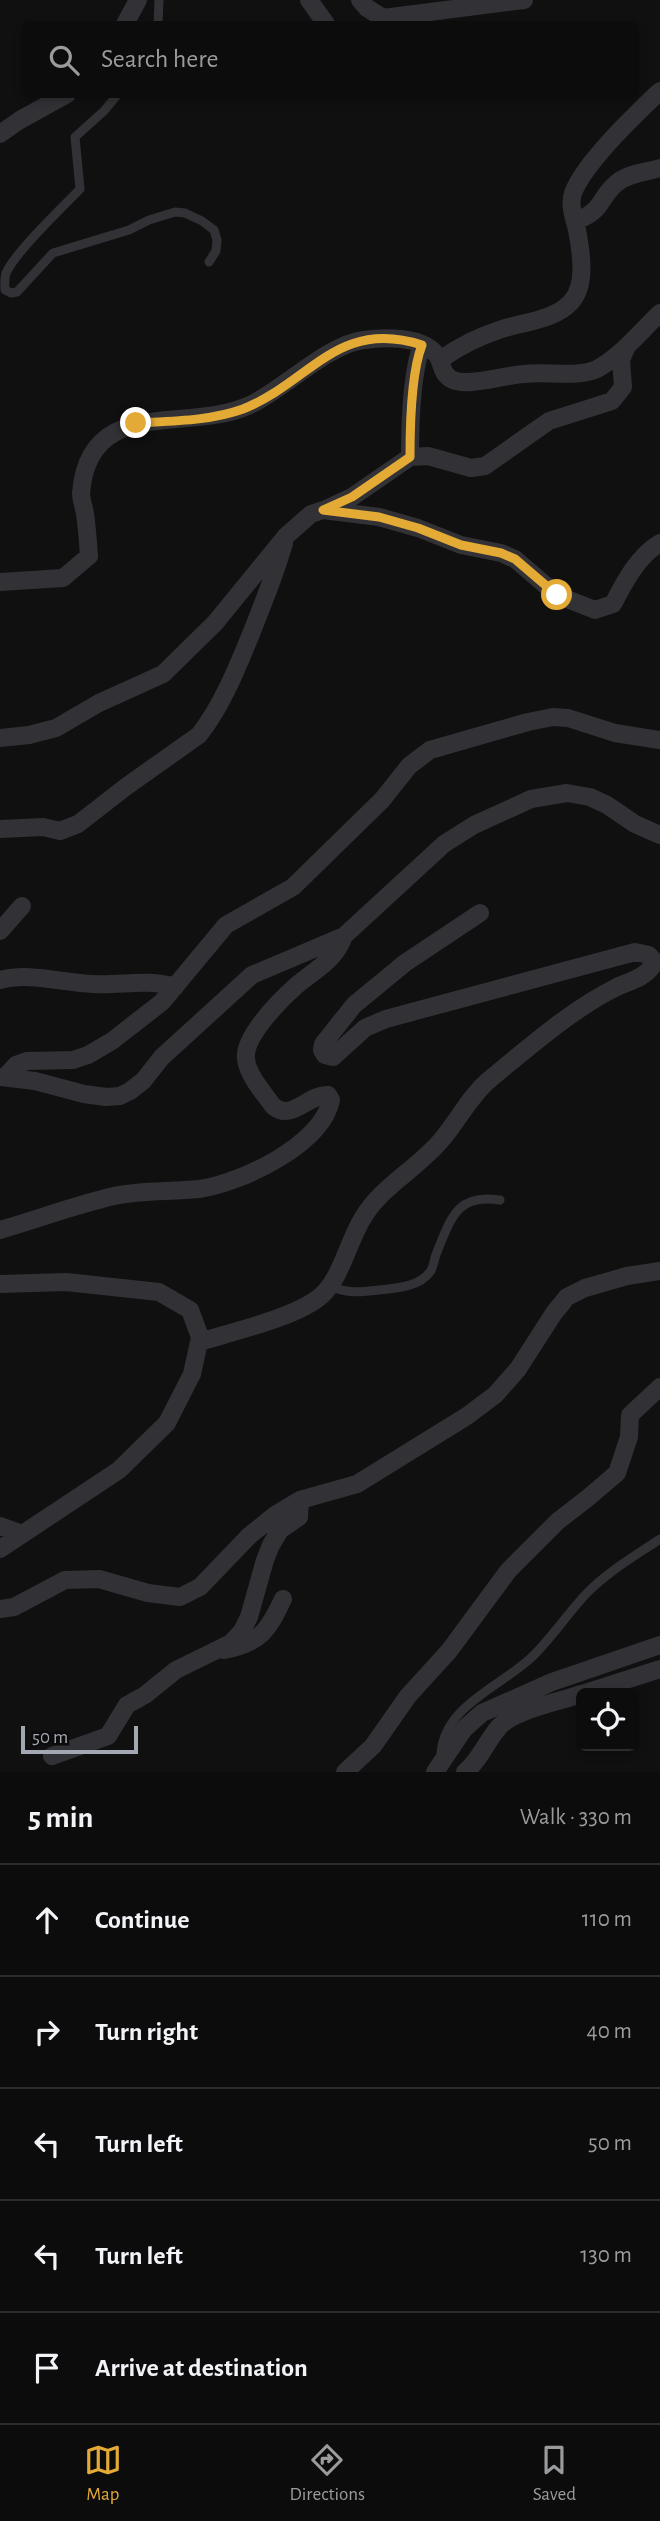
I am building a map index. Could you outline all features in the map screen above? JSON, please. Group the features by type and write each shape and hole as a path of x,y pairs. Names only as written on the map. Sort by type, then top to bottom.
{"street":[{"path":"127,21 138,0"},
{"path":"309,0 324,21"},
{"path":"360,0 381,21 524,0"},
{"path":"440,360 484,336 542,318 570,305 578,295 581,284 572,195 625,124 660,91"},
{"path":"0,134 60,98"},
{"path":"575,222 595,212 615,183 660,169"},
{"path":"0,582 63,578 89,556 81,495 85,473 101,442 122,428 136,423 212,416 243,409 337,350 362,340 407,340 422,345 435,352 443,372 452,380 464,383 522,374 582,374 596,370 660,313"},
{"path":"0,738 29,735 56,728 99,703 163,674 215,622 301,521 352,497 410,457 428,456 479,468 499,458 549,421 612,401 623,387 621,360 628,344"},
{"path":"410,457 410,427 418,357 422,345"},
{"path":"323,510 379,517 418,528 461,545 501,553 515,559 557,595 595,610 613,604 624,583 648,550 660,543"},
{"path":"0,829 43,827 61,831 78,824 199,735 207,725 237,666 274,579 286,536"},
{"path":"3,1077 16,1065 27,1061 73,1060 88,1055 122,1033 162,1002 226,925 293,887 382,800 408,766 430,750 553,717 568,718 615,733 660,740"},
{"path":"0,726 29,735"},
{"path":"3,1077 35,1081 84,1094 120,1096 143,1081 162,1057 252,975 344,936 444,844 474,825 531,799 567,793 590,797 635,824 660,835"},
{"path":"0,931 22,906"},
{"path":"199,1342 246,1329 306,1306 331,1286 365,1213 443,1139 471,1098 486,1082 581,1008 643,975 653,965 649,955 635,952 386,1018 365,1028 332,1057 325,1055 323,1044 354,1005 405,963 480,913"},
{"path":"0,1230 118,1195 199,1189 219,1184 243,1177 305,1142 329,1111 331,1100 328,1096 321,1095 293,1110 278,1111 247,1066 246,1050 257,1029 284,998 335,955 344,936"},
{"path":"0,980 27,976 44,981 96,985 150,981 175,987"},
{"path":"0,1609 14,1607 65,1580 99,1579 148,1593 180,1597 200,1587 249,1536 275,1515 300,1500 358,1484 467,1416 495,1395 518,1369 567,1297 584,1288 627,1276 660,1271"},
{"path":"0,1284 66,1282 162,1292 176,1304 190,1310 200,1337 192,1374 167,1423 119,1470 0,1549"},
{"path":"345,1772 373,1746 408,1696 449,1651 508,1571 558,1521 617,1473 629,1437 630,1415 660,1387"},
{"path":"218,1652 232,1643 246,1625 265,1560 280,1530 299,1517 300,1500"},
{"path":"0,1526 22,1534"},
{"path":"52,1756 108,1736 127,1705 145,1695 176,1670 258,1639 283,1598"},
{"path":"438,1768 464,1729 482,1713 552,1682 660,1645"},
{"path":"601,1688 660,1669"},
{"path":"465,1772 500,1725 511,1717 576,1696"}],"lane":[{"path":"158,21 159,0"},
{"path":"115,98 75,138 80,189 30,242 7,272 5,290 17,292 53,253 129,230 174,212 185,213 214,230 216,251 209,262"},
{"path":"331,1286 345,1291 366,1292 403,1287 420,1281 431,1272 452,1215 462,1205 475,1199 500,1200"},
{"path":"438,1768 452,1722 462,1710 533,1656 596,1584 660,1539"}],"route":[{"path":"136,423 212,416 243,409 337,350 362,340 407,340 422,345 418,357 410,427 410,457 399,462 352,497 323,510 379,517 418,528 461,545 501,553 515,559 557,595"}]}
